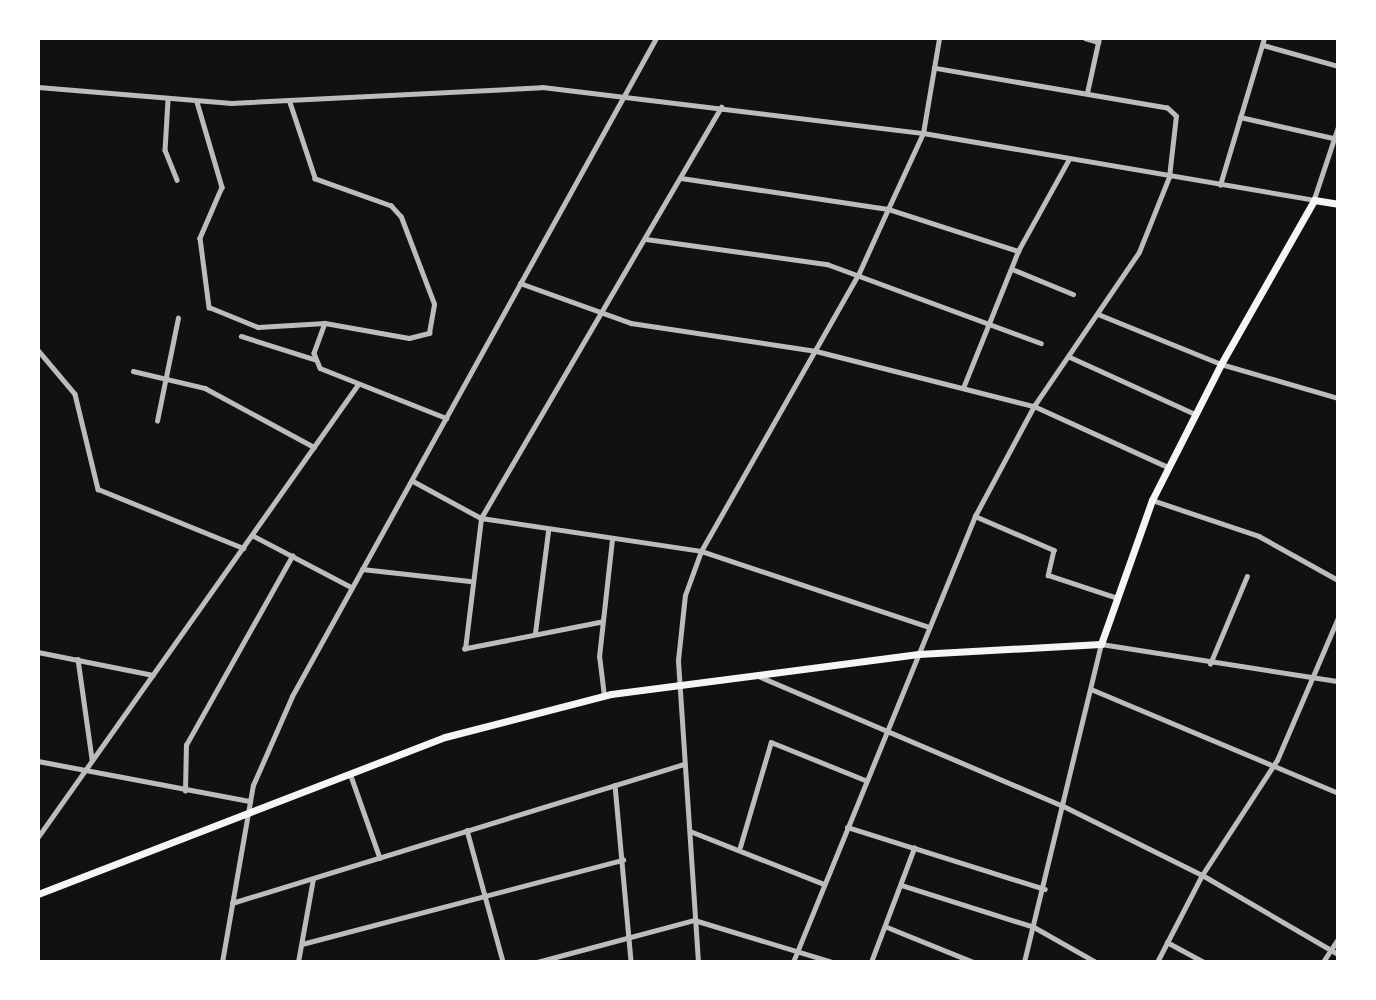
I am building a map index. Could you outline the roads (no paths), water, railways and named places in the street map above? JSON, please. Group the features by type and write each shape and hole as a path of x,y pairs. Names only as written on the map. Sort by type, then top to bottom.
{"highway":[{"path":"38,894 251,805 445,737 604,696 918,654 1101,644 1115,597 1152,500 1195,414 1314,200 1338,204"}],"street":[{"path":"222,961 251,805 292,696 520,283 629,97 656,38"},
{"path":"698,961 683,764 680,618 701,551 858,275 922,133 939,38"},
{"path":"1085,38 1099,40 1087,93"},
{"path":"1220,185 1263,42 1338,66"},
{"path":"793,961 975,516 1034,406 1070,357 1139,252 1169,177 1176,116 1167,108 933,68"},
{"path":"38,87 197,102 289,101 469,86 629,97 722,106 922,133 1314,200 1338,127"},
{"path":"168,100 165,150 177,180"},
{"path":"197,102 222,187 200,238 209,307 258,327 325,323 417,337 429,333 436,314 397,210 315,179 289,101"},
{"path":"602,622 464,649 469,581 481,518 596,315 646,239 722,106"},
{"path":"1240,117 1333,138"},
{"path":"963,388 992,323 1018,251 1069,159"},
{"path":"681,178 888,209 1018,251"},
{"path":"646,239 827,264 1041,343"},
{"path":"1012,269 1073,294"},
{"path":"520,283 596,315 816,351 1034,406 1168,467"},
{"path":"1098,314 1222,364 1336,397 1338,388"},
{"path":"157,421 178,318"},
{"path":"315,360 325,323"},
{"path":"241,336 315,360 327,373 446,418"},
{"path":"38,350 75,394 98,489 243,548"},
{"path":"1070,357 1195,414"},
{"path":"133,371 205,388 314,447"},
{"path":"38,837 357,386"},
{"path":"413,481 481,518 548,531 701,551 928,626"},
{"path":"1152,500 1259,536 1338,580"},
{"path":"975,516 1054,550 1048,575 1115,597"},
{"path":"536,633 548,531"},
{"path":"252,535 351,587"},
{"path":"604,696 602,622 612,540"},
{"path":"185,791 186,745 292,556"},
{"path":"362,569 469,581"},
{"path":"1210,664 1247,576"},
{"path":"1157,961 1202,875 1273,766 1338,618"},
{"path":"1024,961 1045,889 1101,644 1210,664 1338,681"},
{"path":"38,652 153,675"},
{"path":"78,659 92,760"},
{"path":"758,676 884,734 1063,806 1202,875 1335,952"},
{"path":"1091,689 1338,793"},
{"path":"740,847 771,742 865,780"},
{"path":"38,761 251,805"},
{"path":"231,903 683,764"},
{"path":"350,772 380,858"},
{"path":"615,785 631,961"},
{"path":"846,827 1045,889"},
{"path":"467,830 503,961"},
{"path":"690,831 740,847 824,884"},
{"path":"871,961 887,927 914,848"},
{"path":"302,944 485,899 623,860"},
{"path":"298,961 313,878"},
{"path":"901,884 1034,927 1096,961"},
{"path":"537,961 630,934 694,920 832,961"},
{"path":"887,927 973,961"},
{"path":"1323,961 1335,952 1338,939"},
{"path":"1167,942 1204,961"}]}
